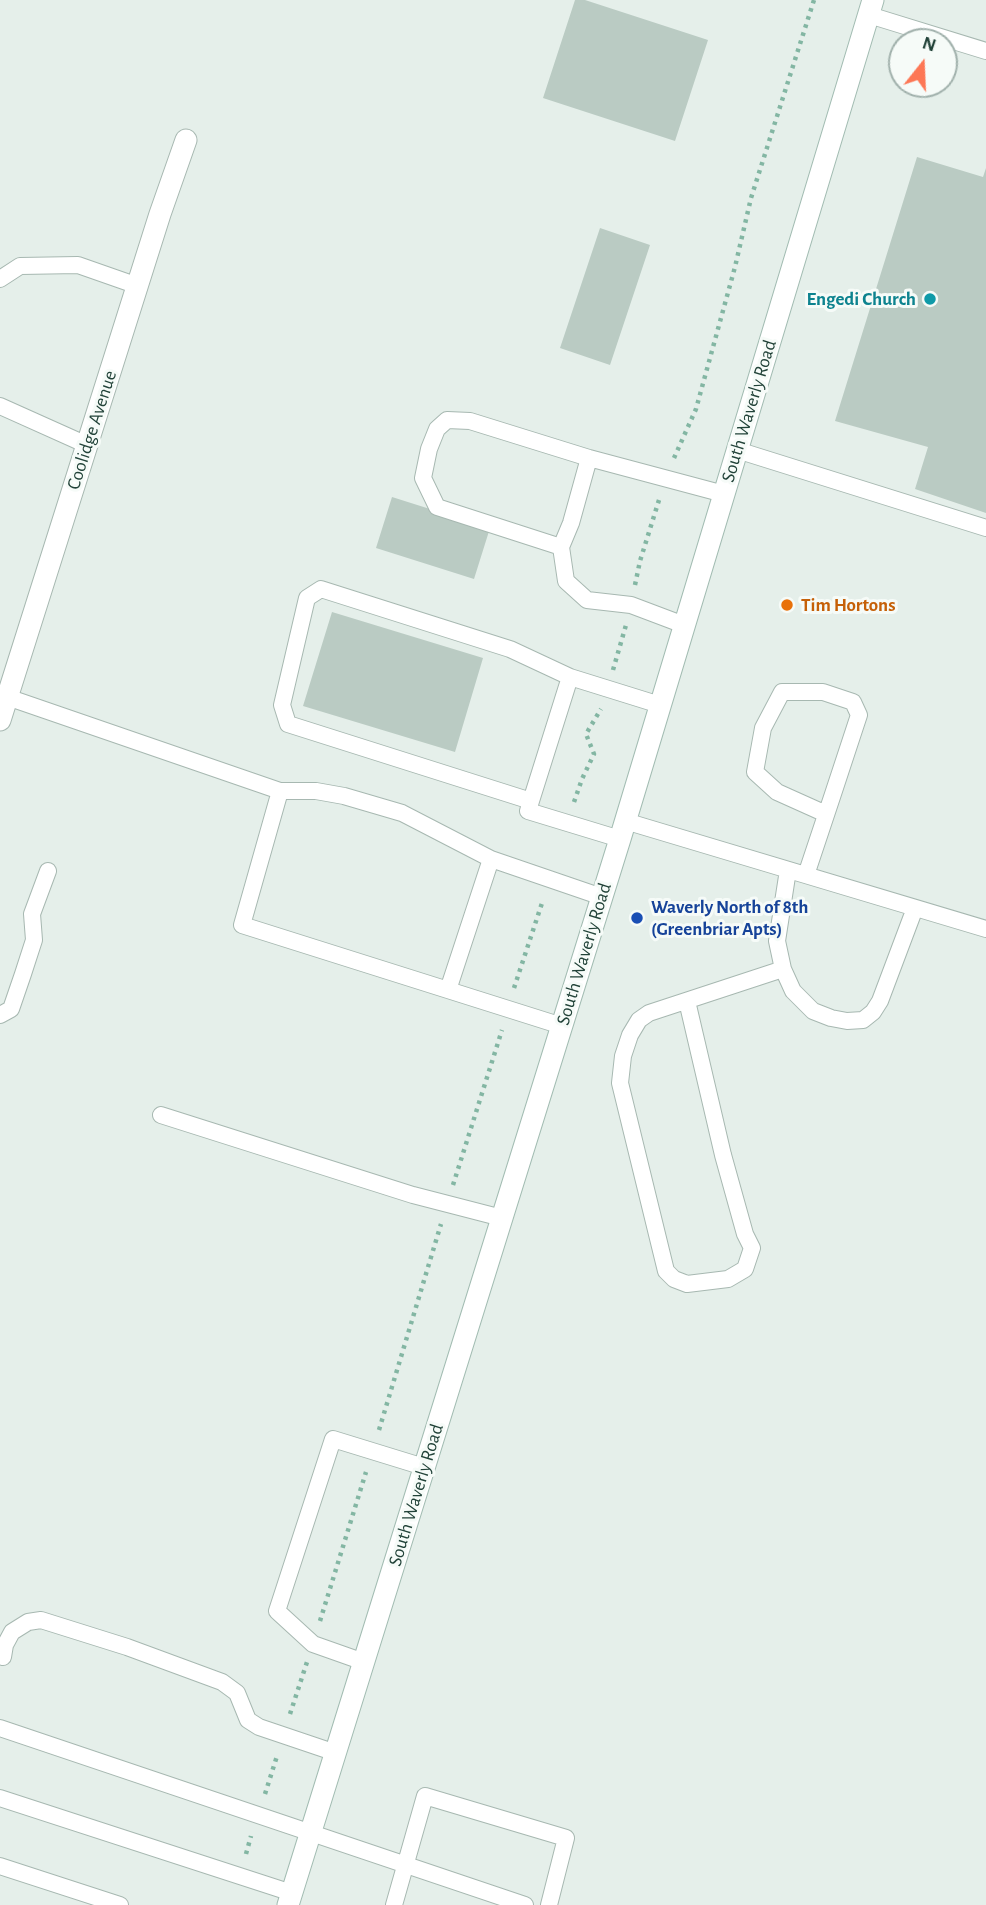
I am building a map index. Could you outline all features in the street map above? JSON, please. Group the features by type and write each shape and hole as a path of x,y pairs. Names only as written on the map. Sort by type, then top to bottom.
{"main road":[{"name":"South Waverly Road","path":"290,1899 623,830 871,7"},
{"name":"Coolidge Avenue","path":"0,720 186,140"}],"lane":[{"path":"871,7 986,51"},
{"path":"0,279 20,266 78,265 138,286"},
{"path":"0,406 87,445"},
{"path":"561,547 437,507 423,478 429,449 437,429 447,420 470,421 589,458 724,494"},
{"path":"737,450 986,528"},
{"path":"589,458 571,523 561,547 566,581 587,600 631,605 684,625"},
{"path":"531,800 288,724 282,705 307,598 321,589 510,649 570,677 660,705"},
{"path":"570,677 528,811 567,824 623,830 788,870 986,929"},
{"path":"806,875 827,814 859,715 853,702 823,692 782,692 763,728 755,772 777,792 827,814"},
{"path":"7,697 280,790 344,796 402,813 491,859 602,897"},
{"path":"280,790 242,925 562,1026"},
{"path":"448,990 491,859"},
{"path":"0,1015 11,1009 23,974 34,940 32,914 48,870"},
{"path":"788,870 777,941 783,969 793,991 813,1011 847,1021 863,1020 880,1002 915,908"},
{"path":"687,1001 723,1155 745,1234 752,1248 745,1269 728,1279 687,1284 674,1279 666,1271 620,1083 623,1056 630,1035 639,1020 649,1013 783,969"},
{"path":"162,1115 413,1195 502,1218"},
{"path":"364,1662 313,1644 277,1611 333,1439 424,1467"},
{"path":"3,1657 5,1644 12,1632 28,1622 41,1620 127,1647 222,1682 237,1693 248,1720 259,1727 336,1753"},
{"path":"0,1728 525,1905"},
{"path":"394,1905 425,1796 566,1838 549,1905"},
{"path":"0,1798 239,1875 290,1899"},
{"path":"0,1866 120,1905"}],"path":[{"path":"567,824 582,779 594,754 586,734 601,708 608,688 640,561 666,478 696,409 751,198 814,0"},
{"path":"239,1875 550,878"}],"building":[{"path":"575,0 585,0 708,40 675,141 543,98"},
{"name":"Engedi Church","path":"917,157 983,177 986,168 986,513 915,489 928,447 835,421"},
{"path":"600,228 650,245 610,365 560,348"},
{"path":"392,497 490,528 474,579 376,548"},
{"path":"332,612 483,658 455,752 303,706"}],"place":[{"name":"Engedi Church","path":"930,299"},
{"name":"Tim Hortons","path":"787,605"},
{"name":"Waverly North of 8th (Greenbriar Apts)","path":"637,918"}]}
